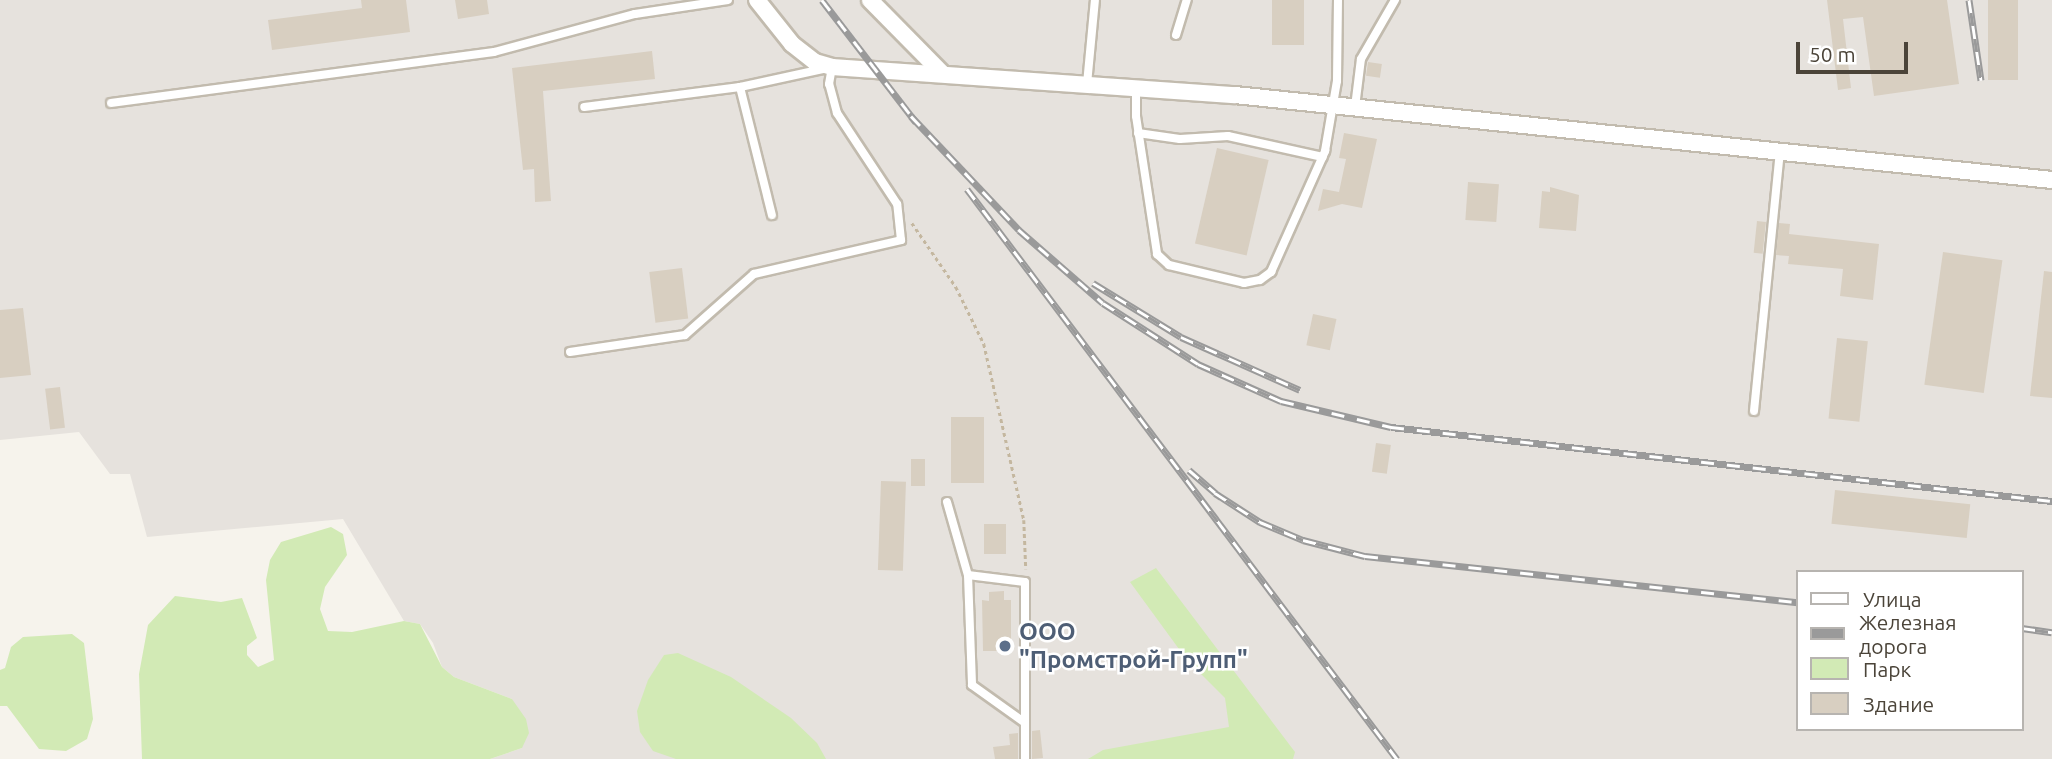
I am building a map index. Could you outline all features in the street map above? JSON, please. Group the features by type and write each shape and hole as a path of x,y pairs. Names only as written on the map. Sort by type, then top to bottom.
{"street":[{"path":"757,0 797,49 832,67 1136,87 1334,105 2052,180"},
{"path":"870,0 942,73"}],"lane":[{"path":"111,103 494,52 635,14 728,0"},
{"path":"1087,84 1095,0"},
{"path":"1176,35 1187,0"},
{"path":"1136,87 1138,133 1157,254 1169,265 1244,283 1271,272 1323,157 1334,105 1338,0"},
{"path":"1355,107 1360,60 1395,0"},
{"path":"570,352 685,335 741,282 767,268 901,240 897,204 837,113 829,84 832,67 740,88 584,107"},
{"path":"740,88 772,215"},
{"path":"1138,133 1180,138 1228,136 1323,157"},
{"path":"1754,411 1780,152"},
{"path":"947,502 968,575 972,685 1025,723"},
{"path":"968,575 1026,582 1025,759"}],"path":[{"path":"897,204 956,287 984,344 1024,520 1026,582"}],"shaded area":[{"path":"0,0 2052,0 2052,759 490,759 522,748 512,699 454,677 442,667 433,643 420,624 404,621 343,519 147,537 130,474 110,474 79,432 0,440"}],"green space":[{"path":"331,527 343,534 347,555 325,587 320,609 328,631 352,632 404,621 420,624 442,667 454,677 512,699 526,719 529,733 522,748 490,759 142,759 139,674 148,625 175,596 221,602 242,598 257,638 247,646 247,655 258,667 274,660 266,580 270,560 281,542"},
{"path":"1156,568 1295,752 1293,759 1088,759 1103,750 1229,727 1225,698 1187,660 1130,582"},
{"path":"72,634 84,643 93,719 87,739 66,751 39,749 7,706 0,706 0,670 5,668 11,647 23,637"},
{"path":"678,653 731,677 791,718 817,743 826,759 676,759 653,751 640,732 637,711 648,680 664,655"}],"building":[{"path":"361,0 406,0 410,32 272,50 268,20 362,8"},
{"path":"455,0 487,0 489,14 458,19"},
{"path":"1272,0 1304,0 1304,45 1272,45"},
{"path":"1827,0 1947,0 1959,84 1874,96 1863,17 1843,19 1851,88 1838,90"},
{"path":"1988,0 2018,0 2018,80 1988,80"},
{"path":"652,51 655,79 543,91 551,201 535,202 534,169 523,170 512,68"},
{"path":"1368,62 1382,64 1380,78 1366,76"},
{"path":"1344,133 1377,139 1362,208 1342,204 1318,211 1323,189 1339,192 1346,159 1339,158"},
{"path":"1217,148 1269,160 1247,255 1195,243"},
{"path":"1468,182 1499,184 1496,222 1465,220"},
{"path":"1550,187 1579,195 1576,231 1539,228 1542,191 1550,192"},
{"path":"1757,221 1766,222 1763,254 1754,253"},
{"path":"1779,223 1790,224 1789,234 1879,244 1873,300 1840,296 1843,269 1788,264 1789,256 1776,255"},
{"path":"1943,252 2002,260 1984,393 1924,385"},
{"path":"682,268 688,319 655,323 649,272"},
{"path":"2044,271 2052,272 2052,398 2030,396"},
{"path":"23,308 31,375 0,378 0,310"},
{"path":"1313,314 1336,319 1330,350 1306,345"},
{"path":"1837,338 1868,341 1859,422 1829,419"},
{"path":"60,387 65,428 50,430 45,389"},
{"path":"951,417 984,417 984,483 951,483"},
{"path":"1376,443 1391,445 1387,474 1372,472"},
{"path":"911,459 925,459 925,486 911,486"},
{"path":"881,481 906,482 903,571 878,570"},
{"path":"1835,490 1970,504 1967,538 1831,524"},
{"path":"984,524 1006,524 1006,554 984,554"},
{"path":"1004,591 1004,600 1011,600 1011,651 983,651 982,600 989,601 989,592"},
{"path":"1040,730 1043,758 1032,759 1032,731"},
{"path":"1018,733 1018,759 995,759 993,747 1010,745 1009,734"}],"railway":[{"path":"822,0 916,122"},
{"path":"1969,0 1981,80"},
{"path":"911,116 1019,230 1103,303 1198,364 1281,401 1391,427 2052,501"},
{"path":"967,189 1397,759"},
{"path":"1093,283 1181,337 1300,390"},
{"path":"1189,470 1215,493 1260,522 1303,540 1365,556 1797,602"},
{"path":"2024,628 2052,632"}],"place":[{"name":"ООО \"Промстрой-Групп\"","path":"1005,646"}]}
